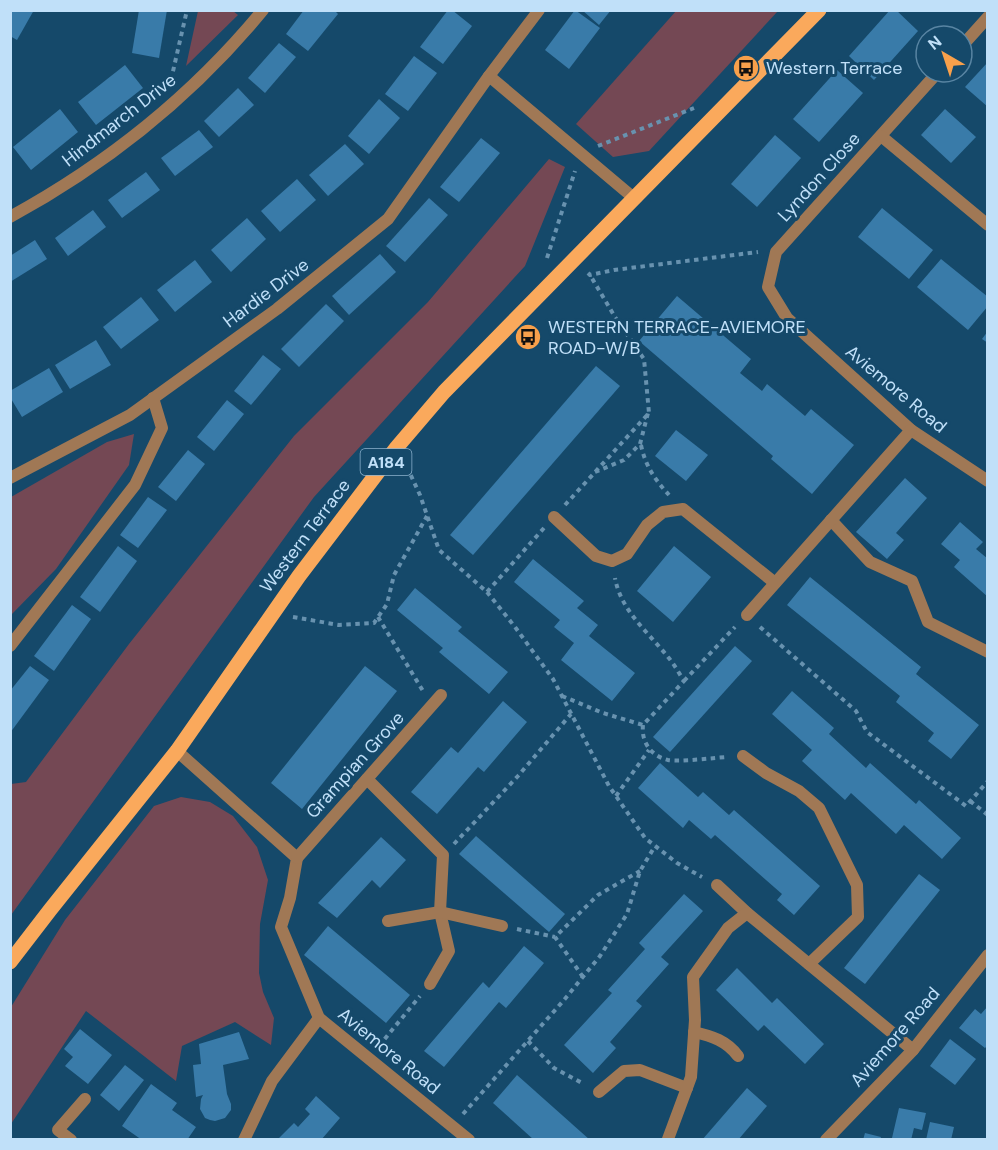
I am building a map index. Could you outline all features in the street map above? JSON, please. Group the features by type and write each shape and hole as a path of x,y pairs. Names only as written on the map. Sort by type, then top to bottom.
{"main road":[{"name":"Western Terrace","path":"10,962 177,751 272,614 397,447 444,392 819,10"}],"street":[{"name":"Hardie Drive","path":"10,478 130,415 277,309 388,219 489,76 539,10"},
{"name":"Hindmarch Drive","path":"10,217 106,158 164,112 205,73 258,12"},
{"path":"974,32 987,17"},
{"path":"489,76 635,199"},
{"name":"Lyndon Close","path":"787,318 768,287 776,252 927,84"},
{"path":"881,136 987,225"},
{"name":"Aviemore Road","path":"787,318 911,430 987,481"},
{"path":"10,646 135,485 162,428 153,398"},
{"path":"747,615 911,430"},
{"path":"554,517 596,556 612,561 627,554 647,525 663,512 683,509 775,583"},
{"path":"831,520 870,562 912,581 928,622 987,652"},
{"name":"Grampian Grove","path":"297,858 438,699"},
{"path":"177,751 297,858"},
{"path":"743,756 766,773 799,791 819,808 857,885 858,917 809,964"},
{"path":"367,779 443,855 440,912 449,951 430,984"},
{"name":"Aviemore Road","path":"297,858 290,898 281,927 318,1018 469,1140"},
{"path":"717,885 913,1050"},
{"path":"388,921 440,912 502,926"},
{"path":"668,1139 691,1077 694,1032 693,977 728,928 747,912"},
{"name":"Aviemore Road","path":"826,1140 913,1050 987,955"},
{"path":"244,1140 272,1081 318,1018"},
{"path":"694,1032 714,1037 731,1047 738,1056"},
{"path":"599,1092 624,1071 640,1070 687,1088"},
{"path":"71,1140 58,1130 85,1099"}],"path":[{"path":"164,112 187,10"},
{"path":"590,275 778,249"},
{"path":"575,260 590,275 644,359 648,413 640,444 644,459 657,482 683,509"},
{"path":"487,592 648,413"},
{"path":"592,473 624,460 640,444"},
{"path":"397,447 420,495 439,550 487,592 553,679 616,796 645,838 677,863 717,885"},
{"path":"272,614 339,625 374,623 387,604 394,575 428,516"},
{"path":"612,561 617,590 634,619 669,658 684,681"},
{"path":"743,756 668,760 649,750 642,736 643,725 747,615 856,711 867,732 966,806 987,781"},
{"path":"378,617 425,694 438,699"},
{"path":"561,695 603,713 643,725"},
{"path":"443,855 518,776 571,714"},
{"path":"616,796 649,750"},
{"path":"970,801 987,815"},
{"path":"452,1126 600,956 627,914 640,871 655,846"},
{"path":"555,937 598,895 640,871"},
{"path":"502,926 555,937 583,977"},
{"path":"368,1058 430,984"},
{"path":"528,1041 554,1068 599,1092"}],"shaded area":[{"path":"198,11 233,11 238,15 186,66"},
{"path":"676,11 778,11 649,151 613,157 576,124"},
{"path":"549,159 565,167 525,266 314,497 11,915 11,784 26,782 129,644 294,436 428,302"},
{"path":"134,434 129,465 56,569 11,615 11,497 107,442"},
{"path":"181,797 210,802 233,816 257,847 268,880 260,924 259,973 263,992 274,1018 271,1045 235,1022 182,1046 176,1081 86,1011 11,1124 11,1007 65,920 154,806"}],"building":[{"path":"10,10 34,10 17,40 10,36"},
{"path":"139,10 167,10 159,58 132,53"},
{"path":"304,10 334,10 338,14 308,51 286,34"},
{"path":"448,10 452,10 472,26 443,64 420,47"},
{"path":"575,10 600,28 569,69 545,50"},
{"path":"582,10 611,10 599,25"},
{"path":"890,10 896,10 914,27 914,35 874,80 849,56"},
{"path":"279,43 296,57 265,93 248,78"},
{"path":"414,56 437,73 408,111 385,94"},
{"path":"988,62 988,107 965,87 968,84 974,84 974,77"},
{"path":"125,65 143,88 96,125 78,102"},
{"path":"837,70 863,93 819,142 793,119"},
{"path":"238,88 254,105 219,137 204,121"},
{"path":"379,99 400,118 369,154 348,136"},
{"path":"60,109 78,132 31,170 13,147"},
{"path":"945,109 976,137 951,163 921,135"},
{"path":"199,130 213,147 175,176 161,158"},
{"path":"775,135 801,158 757,207 731,184"},
{"path":"481,138 500,153 459,202 440,187"},
{"path":"345,144 364,164 328,196 309,175"},
{"path":"146,172 160,190 122,218 108,200"},
{"path":"297,179 316,200 280,232 261,211"},
{"path":"429,198 448,215 405,262 386,246"},
{"path":"882,208 933,250 909,279 858,237"},
{"path":"93,210 106,227 68,256 55,238"},
{"path":"247,218 266,239 231,272 211,250"},
{"path":"35,240 47,259 10,282 10,256"},
{"path":"380,254 396,272 349,315 332,296"},
{"path":"941,259 988,297 988,306 968,330 917,287"},
{"path":"195,260 212,282 175,312 157,290"},
{"path":"677,296 751,359 740,373 762,391 767,384 805,416 811,409 854,445 812,494 771,459 773,456 639,341"},
{"path":"141,297 159,320 121,349 103,327"},
{"path":"326,304 344,321 299,367 281,349"},
{"path":"988,331 988,343 982,339"},
{"path":"96,340 111,365 70,389 55,365"},
{"path":"263,355 281,369 251,405 234,391"},
{"path":"596,366 620,386 473,555 450,535"},
{"path":"49,368 63,392 22,417 10,397 10,391"},
{"path":"227,400 244,414 214,451 197,437"},
{"path":"676,430 708,455 686,481 655,456"},
{"path":"188,450 205,464 176,501 158,487"},
{"path":"905,478 927,498 896,533 904,540 887,559 856,532"},
{"path":"148,497 167,510 138,548 120,535"},
{"path":"960,522 983,542 976,549 988,559 988,597 954,567 960,560 941,544"},
{"path":"118,546 137,561 100,612 80,597"},
{"path":"674,546 711,577 673,622 637,591"},
{"path":"533,559 584,601 577,608 598,625 589,636 635,673 612,701 561,660 574,643 554,627 560,620 514,582"},
{"path":"810,577 921,667 916,674 979,725 951,759 928,741 934,733 896,702 900,696 787,605"},
{"path":"415,588 462,627 458,631 508,672 489,694 439,652 443,648 397,610"},
{"path":"72,605 91,619 54,671 34,656"},
{"path":"735,646 752,661 670,752 653,737"},
{"path":"30,666 49,680 10,733 10,691"},
{"path":"365,666 397,691 302,809 271,783"},
{"path":"792,691 834,728 829,734 866,768 870,763 916,804 919,800 961,838 942,859 904,825 896,834 851,793 845,800 802,761 812,750 772,714"},
{"path":"503,701 527,722 484,772 478,767 437,814 411,792 451,747 458,753"},
{"path":"660,763 698,797 703,792 729,815 734,810 820,886 794,915 777,900 782,894 715,835 711,839 689,820 683,828 638,788"},
{"path":"476,836 565,914 549,932 459,854"},
{"path":"381,837 406,860 380,888 372,880 337,918 318,903"},
{"path":"919,874 940,890 865,984 844,968"},
{"path":"684,894 703,911 661,957 669,964 636,1001 642,1006 610,1042 616,1048 593,1073 564,1045 612,993 608,990 645,949 639,943"},
{"path":"328,926 410,995 386,1023 304,955"},
{"path":"524,946 544,963 506,1008 499,1002 444,1067 424,1051 483,982 489,988"},
{"path":"737,968 772,1003 777,998 824,1044 805,1064 764,1025 758,1031 716,990"},
{"path":"988,1006 988,1045 985,1048 959,1028 975,1009 981,1014"},
{"path":"80,1029 112,1055 88,1084 65,1066 73,1057 64,1049"},
{"path":"239,1032 249,1059 223,1065 231,1110 225,1118 210,1120 205,1118 200,1109 203,1095 196,1097 193,1065 201,1064 199,1044"},
{"path":"950,1039 976,1059 955,1085 930,1066"},
{"path":"125,1065 144,1080 119,1111 100,1095"},
{"path":"517,1075 590,1140 534,1140 493,1103"},
{"path":"151,1084 177,1103 172,1110 196,1127 187,1140 142,1140 122,1126"},
{"path":"747,1088 767,1106 738,1140 702,1140"},
{"path":"316,1096 340,1118 321,1140 281,1140 279,1138 294,1123 298,1127 310,1114 305,1109"},
{"path":"899,1108 926,1113 922,1130 914,1128 911,1140 892,1138"},
{"path":"930,1122 954,1127 951,1140 926,1140"},
{"path":"865,1133 881,1137 880,1140 863,1140"}],"place":[{"name":"Western Terrace","path":"746,68"},
{"name":"WESTERN TERRACE-AVIEMORE ROAD-W/B","path":"528,337"}]}
